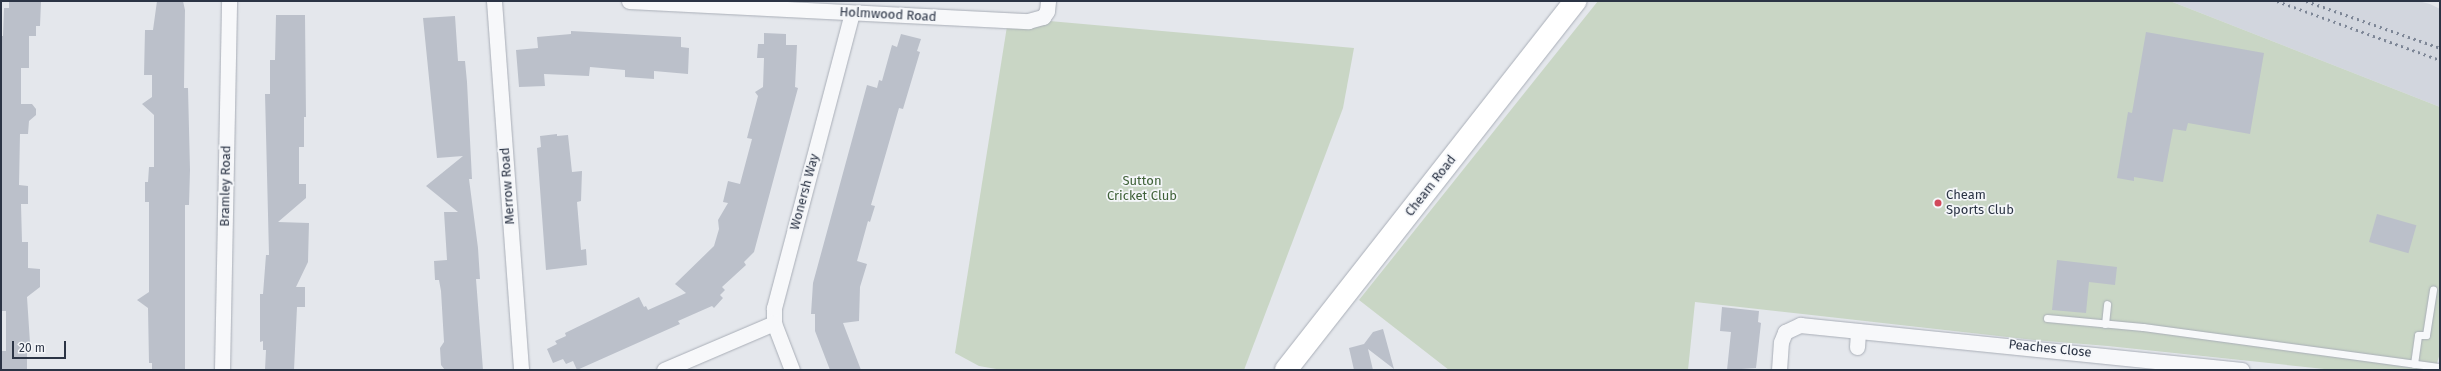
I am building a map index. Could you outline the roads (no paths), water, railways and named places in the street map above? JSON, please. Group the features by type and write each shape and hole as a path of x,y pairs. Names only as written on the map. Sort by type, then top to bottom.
{"highway":[{"name":"Cheam Road","path":"1286,370 1575,1"}],"street":[{"name":"Bramley Road","path":"222,370 229,1"},
{"name":"Merrow Road","path":"494,1 521,370"},
{"name":"Holmwood Road","path":"629,1 1028,22 1043,17 1047,11 1048,1"},
{"name":"Wonersh Way","path":"792,370 774,323 774,308 852,13"},
{"path":"664,370 774,323"},
{"name":"Peaches Close","path":"1779,370 1781,342 1785,332 1800,325 2242,370"},
{"path":"1856,347 1858,331"}],"lane":[{"path":"2414,364 2418,335 2426,335 2433,290"},
{"path":"2105,324 2107,304"},
{"path":"2047,318 2105,324 2440,367"}],"railway":[{"path":"2277,1 2440,60"},
{"path":"2306,1 2440,48"}],"place":[{"name":"Cheam Sports Club","path":"1938,203"}],"park label":[{"name":"Sutton Cricket Club","path":"1142,190"}]}
